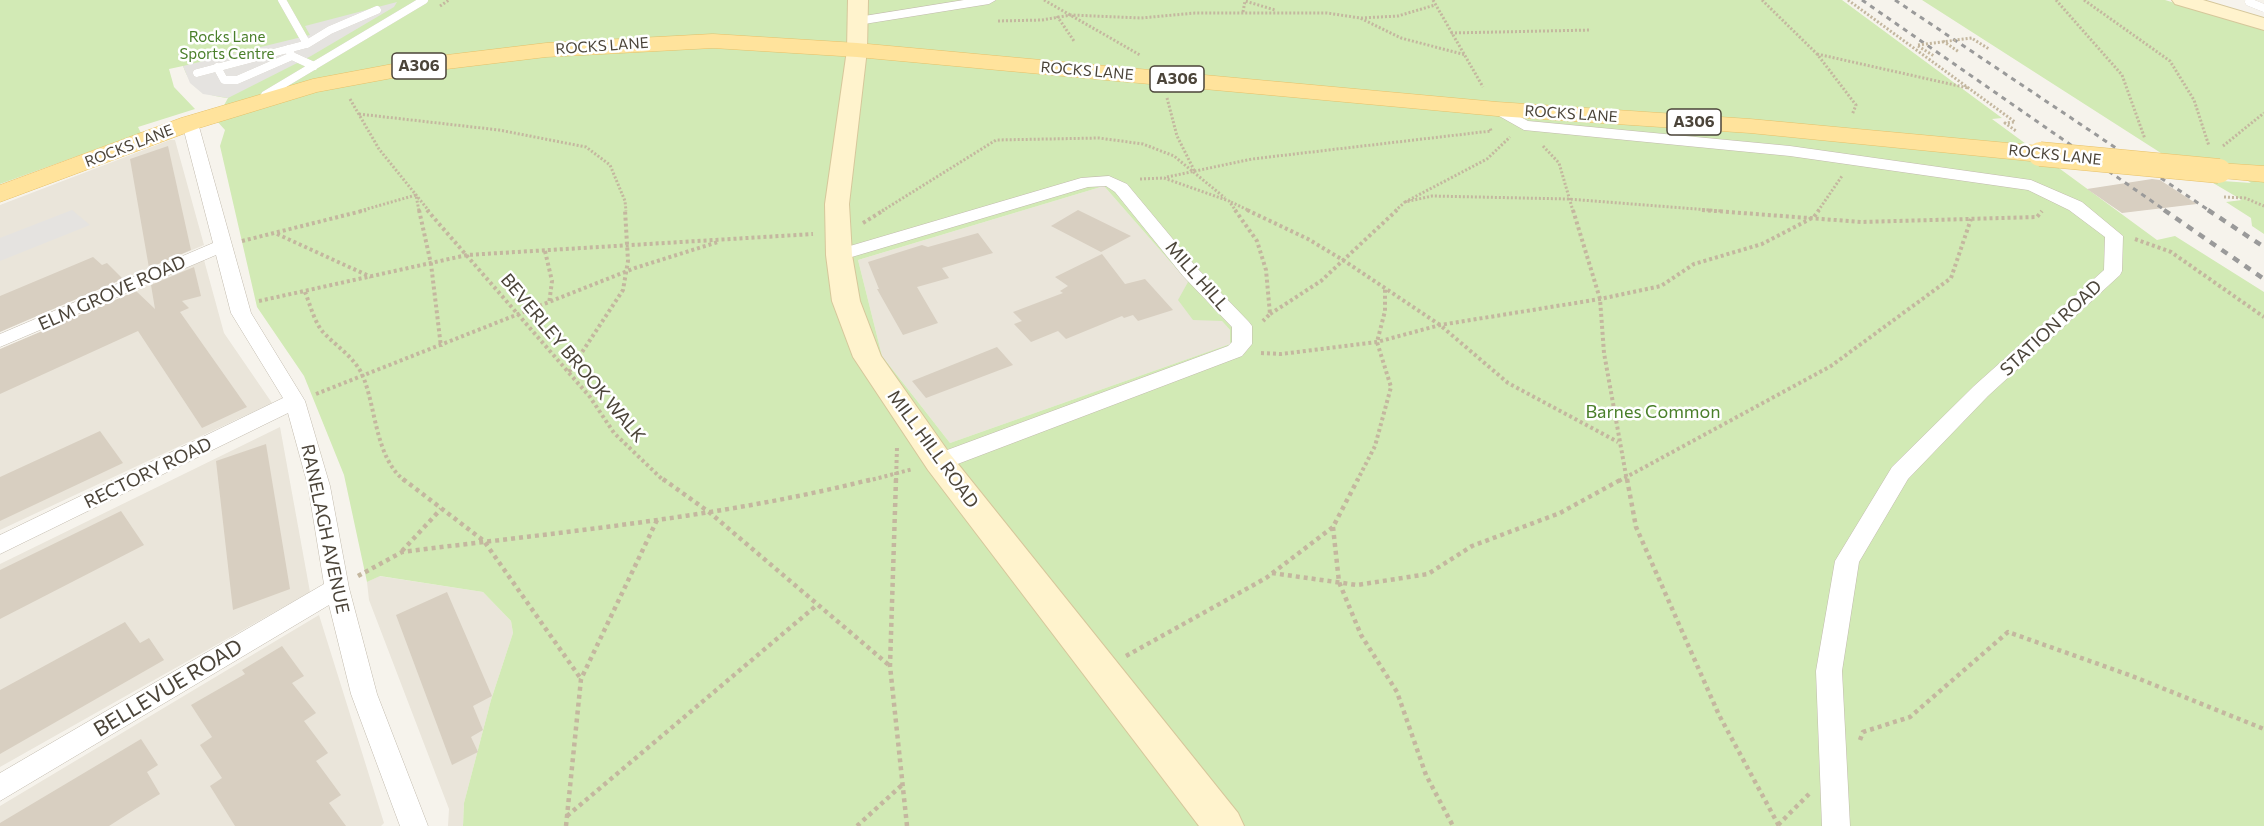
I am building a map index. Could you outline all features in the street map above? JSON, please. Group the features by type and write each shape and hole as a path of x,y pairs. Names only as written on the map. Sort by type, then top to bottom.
{"main road":[{"name":"MILL HILL ROAD","path":"858,0 858,35 837,204 843,239 846,301 859,339 867,357 939,462 1224,826"},
{"path":"2182,0 2264,24"},
{"name":"ROCKS LANE","path":"0,194 190,123 262,100 365,75 546,50 858,35 1492,108 1750,126 2040,154 2216,156 2264,174"}],"street":[{"path":"858,35 989,0"},
{"path":"1492,108 1524,125 1731,145 2031,185 2053,193 2090,215 2114,236"},
{"name":"RANELAGH AVENUE","path":"190,123 239,305 295,401 319,486 337,588 364,694 411,815"},
{"name":"MILL HILL","path":"843,239 1075,186 1109,181 1121,188 1145,214 1190,272 1242,326 1239,344"},
{"name":"STATION ROAD","path":"1836,826 1829,671 1847,561 1900,473 1981,391 2051,330 2113,271 2114,236"},
{"name":"ELM GROVE ROAD","path":"0,341 224,245"},
{"path":"939,462 1239,344"},
{"name":"RECTORY ROAD","path":"0,545 295,401"},
{"name":"BELLEVUE ROAD","path":"0,789 337,588"}],"lane":[{"path":"282,0 307,44"},
{"path":"262,100 265,95 424,0"},
{"path":"2252,1 2249,2 2264,8"},
{"path":"217,68 224,80 228,82 252,75 330,30 377,9"},
{"path":"197,73 290,53 314,66"}],"path":[{"path":"1132,180 1195,173 1252,159 1491,131 1492,108 1483,86 1466,55 1450,33 1433,0"},
{"path":"1762,0 1816,54 1856,105 1850,122"},
{"path":"1848,0 2015,122 2005,123 2021,135"},
{"path":"2056,0 2122,75 2145,140"},
{"path":"2084,0 2170,62 2194,100 2216,156 2264,113"},
{"path":"1243,12 1245,1 1278,11"},
{"path":"998,21 1042,20 1056,15 1141,18 1278,11 1328,13 1360,18 1398,16 1435,5"},
{"path":"1056,15 1074,41"},
{"path":"1360,18 1401,39 1466,55"},
{"path":"1450,33 1591,30"},
{"path":"1934,56 1918,46 1973,38 1989,49"},
{"path":"1943,42 1959,52"},
{"path":"1816,54 1969,89"},
{"name":"BEVERLEY BROOK WALK","path":"347,95 379,149 569,372 614,433 671,487 709,512 890,666"},
{"path":"359,114 499,130 586,147 610,165 625,201 628,244 623,290 569,372"},
{"path":"1239,344 1270,314 1321,281 1405,202 1487,159 1524,125 1559,163 1600,299 1604,353 1625,478 1636,527 1719,715 1778,826 1808,794 1836,792"},
{"path":"843,239 975,151 996,140 1099,138 1143,144 1174,156 1229,201 1257,241 1266,270 1270,314"},
{"path":"1239,344 1281,354 1377,342 1440,325 1600,299 1661,286 1694,264 1762,244 1814,217 1853,160"},
{"path":"1164,178 1229,201 1308,239 1440,325 1508,383 1619,443"},
{"path":"1405,202 1432,196 1568,199 1862,222 2037,217 2051,200 2053,193"},
{"path":"224,245 416,195 431,264 441,347"},
{"path":"2220,197 2245,198 2263,205"},
{"path":"1272,573 1357,585 1428,574 1472,546 1560,513 1831,366 1951,278 1971,219"},
{"path":"239,305 467,255 628,244 843,239 874,224"},
{"path":"275,233 372,277"},
{"path":"2114,236 2142,240 2171,252 2264,317"},
{"path":"295,401 364,378 520,314 588,289 626,270 661,257 727,240"},
{"path":"545,250 552,281 549,304"},
{"path":"1102,670 1272,573 1333,527 1375,446 1391,387 1377,342 1385,311 1385,288"},
{"path":"305,292 323,333 342,347 364,378 375,427 396,474 484,541 581,679"},
{"path":"898,402 890,666 907,826"},
{"path":"402,552 709,512 811,495 939,462"},
{"path":"337,588 402,552 441,509"},
{"path":"566,826 581,679 659,518"},
{"path":"1333,527 1339,582 1361,635 1397,692 1426,775 1453,826"},
{"path":"567,816 817,605"},
{"path":"1860,742 1863,732 1910,717 2008,632 2132,676 2264,729"},
{"path":"857,826 902,784"}],"shaded area":[{"path":"397,2 394,7 311,56 228,98 203,94 190,83 183,66 310,35 305,26"},
{"path":"175,140 204,245 0,330 0,205"},
{"path":"1104,186 1230,330 1230,344 950,443 882,356 858,260"},
{"path":"72,210 90,225 0,261 0,238"},
{"path":"204,260 224,333 272,403 0,530 0,353"},
{"path":"280,427 310,592 0,767 0,564"},
{"path":"379,576 483,592 511,621 513,633 491,700 464,803 463,826 448,826 449,809 369,600 367,582"},
{"path":"319,615 384,823 381,826 0,826 0,806"}],"green space":[{"name":"Barnes Common","path":"0,0 1842,0 2002,118 1992,119 2157,240 2175,236 2264,292 2264,826 463,826 464,803 491,700 513,633 511,621 483,592 380,576 367,582 344,475 304,376 257,307 220,146 225,130 216,120 228,98 200,90 190,81 183,66 169,69 174,87 195,109 138,127 141,133 0,184","holes":["1104,186 1188,282 1178,300 1193,320 1222,321 1230,330 1230,344 950,443 882,356 858,260"]},
{"path":"1922,0 2165,0 2264,30 2264,234 2252,226 2251,218 2226,202 2242,200 2208,180 2251,183 2217,160 2164,155"}],"building":[{"path":"168,146 191,250 149,268 130,159"},
{"path":"2152,179 2160,180 2197,204 2122,213 2087,189"},
{"path":"1078,210 1131,236 1101,252 1051,226"},
{"path":"978,233 993,253 942,268 949,278 917,287 938,323 903,335 877,289 879,289 868,262 922,245 928,247"},
{"path":"1102,254 1125,284 1145,279 1173,310 1138,321 1133,315 1124,318 1122,316 1066,339 1058,331 1031,342 1014,324 1022,321 1013,312 1063,293 1060,291 1068,286 1055,277"},
{"path":"93,257 102,265 107,263 123,279 0,332 0,296"},
{"path":"194,267 201,296 182,301 189,308 180,312 247,407 202,428 138,331 0,394 0,349 136,291 155,309 151,285"},
{"path":"997,347 1013,365 926,398 912,381"},
{"path":"100,431 123,463 0,521 0,477"},
{"path":"266,444 290,589 233,610 216,461"},
{"path":"121,511 144,545 0,619 0,570"},
{"path":"447,592 492,696 473,706 483,730 471,737 478,752 452,765 396,615"},
{"path":"125,622 140,643 149,638 164,660 0,754 0,690"},
{"path":"282,646 304,676 292,683 316,713 304,721 328,753 316,761 341,795 329,803 346,826 235,826 210,786 222,778 200,745 212,737 191,705 245,674 242,670"},
{"path":"141,739 158,765 147,772 160,794 109,826 0,826 0,823"}],"railway":[{"path":"1862,0 2166,211"},
{"path":"1895,0 2210,211"},
{"path":"2164,210 2264,279"},
{"path":"2208,210 2264,247"}],"park label":[{"name":"Rocks Lane Sports Centre","path":"227,46"}]}
